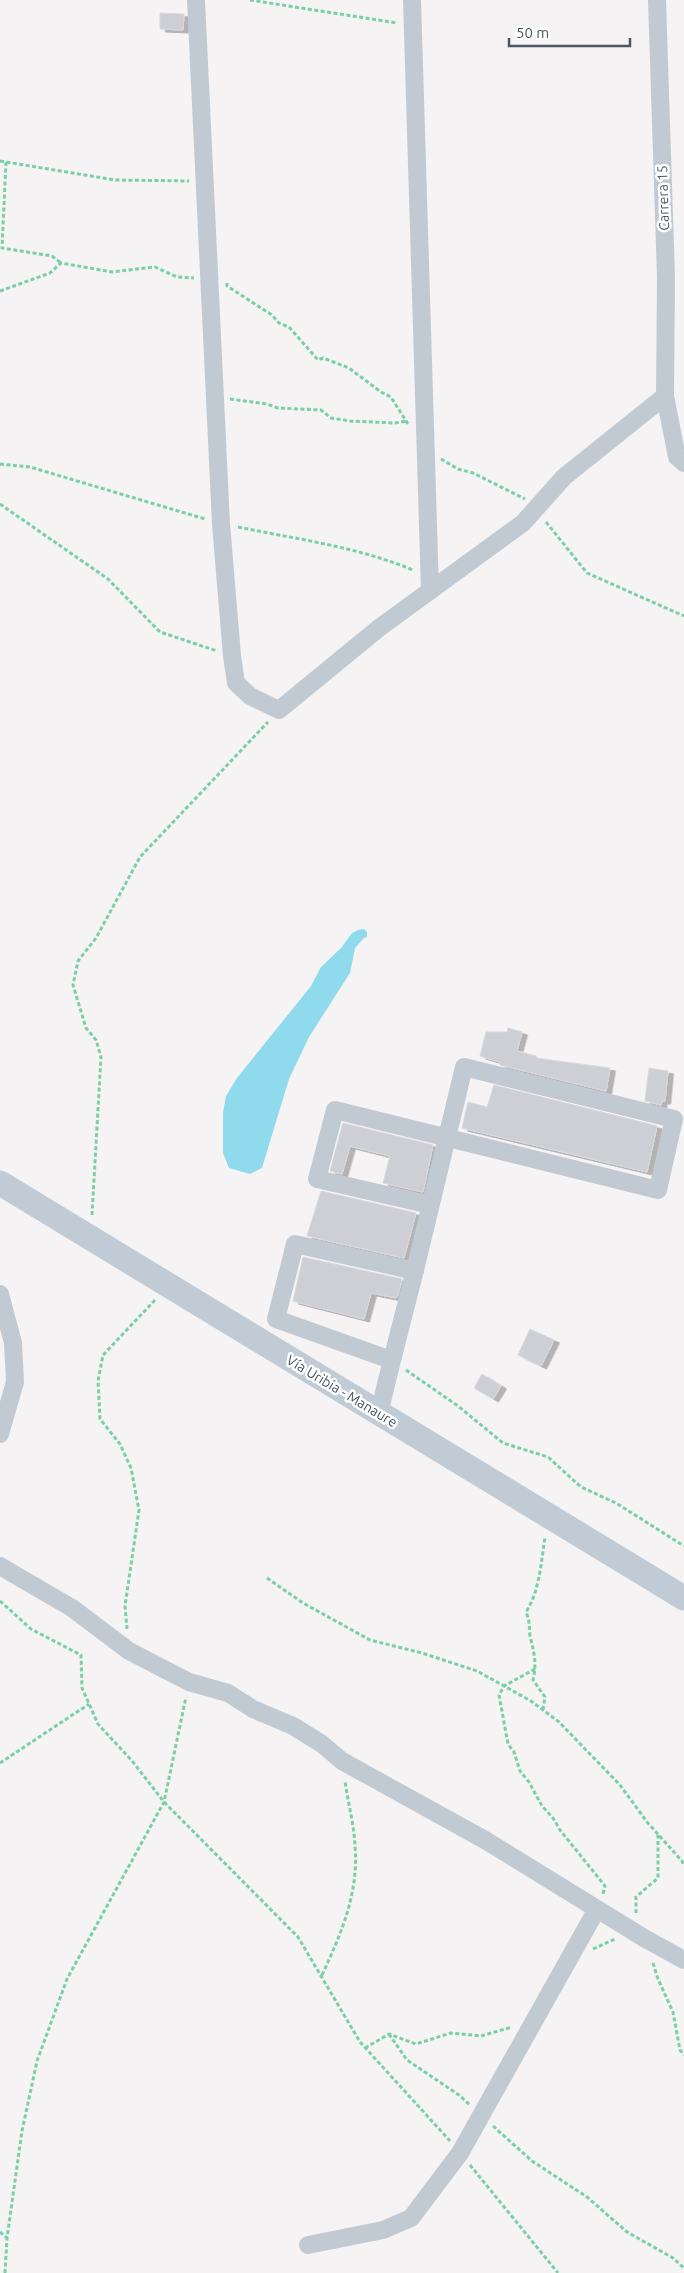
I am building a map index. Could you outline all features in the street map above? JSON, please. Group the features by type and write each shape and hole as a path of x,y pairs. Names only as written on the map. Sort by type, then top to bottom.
{"main road":[{"name":"Vía Uribia - Manaure","path":"0,1183 684,1598"}],"street":[{"path":"196,0 221,524 236,683 250,696 279,710 379,628 523,523 564,477 665,396"},
{"path":"412,0 430,591"},
{"name":"Carrera 15","path":"657,0 666,277 665,396 678,457 684,463"},
{"path":"379,1414 391,1360 415,1271 446,1138 464,1067 674,1118 658,1190 446,1138 335,1110 317,1178 430,1205"},
{"path":"391,1360 276,1319 293,1253 296,1244 415,1271"},
{"path":"0,1294 13,1343 14,1382 0,1434"},
{"path":"0,1566 72,1608 129,1651 189,1682 228,1694 254,1709 293,1726 322,1744 342,1761 485,1840 603,1900 629,1923 684,1960"},
{"path":"308,2245 383,2230 411,2218 460,2153 603,1900"}],"path":[{"path":"250,0 413,26"},
{"path":"0,161 115,180 204,182"},
{"path":"6,162 2,248 52,256 61,263 112,272 155,267 177,277 209,271 225,276 227,286 272,315 279,323 289,327 318,360 323,358 337,365 349,368 391,397 415,438 425,438"},
{"path":"0,291 50,273 61,263"},
{"path":"215,397 267,404 278,408 321,410 331,418 395,424 406,421"},
{"path":"406,421 425,438 433,459 443,459 458,469 473,473 512,490 527,500 587,573 684,616"},
{"path":"0,504 108,579 160,632 232,656"},
{"path":"91,1238 101,1057 96,1040 86,1028 73,985 78,961 96,938 140,857 279,710"},
{"path":"129,1651 125,1606 139,1510 132,1468 120,1444 100,1419 98,1381 103,1355 169,1286"},
{"path":"391,1360 458,1406 503,1443 548,1457 581,1487 616,1503 684,1546"},
{"path":"543,1710 545,1697 533,1680 535,1669 534,1647 530,1635 530,1621 526,1612 532,1602 538,1582 548,1516"},
{"path":"267,1578 303,1603 370,1640 422,1653 477,1671 543,1710 560,1722 620,1785 658,1834 682,1861 684,1866"},
{"path":"0,1601 31,1630 81,1655 82,1688 98,1724 133,1762 164,1802 298,1937 365,2048 460,2153 558,2273"},
{"path":"535,1669 504,1686 499,1695 505,1732 520,1771 529,1782 542,1806 605,1886 603,1900"},
{"path":"4,2273 22,2130 37,2061 67,1979 164,1802 184,1715 189,1682"},
{"path":"0,1763 89,1704"},
{"path":"322,1976 341,1934 353,1897 355,1847 342,1761"},
{"path":"585,1952 619,1938 636,1913 636,1897 658,1878 658,1834"},
{"path":"629,1923 636,1913"},
{"path":"629,1923 644,1951 654,1964 658,1979 674,2012 680,2050 684,2055"},
{"path":"389,2034 416,2044 451,2033 481,2036 516,2025"},
{"path":"365,2048 389,2034"},
{"path":"389,2034 407,2060 459,2095 532,2161 587,2198 627,2232 673,2258 684,2268"},
{"path":"0,2232 7,2238"}],"water":[{"path":"364,929 367,932 367,937 355,948 350,973 309,1037 289,1079 262,1168 250,1174 229,1168 223,1153 223,1112 226,1096 237,1078 311,986 321,967 341,948 352,933"}],"building":[{"path":"160,13 184,14 183,30 160,29"},
{"path":"508,1028 522,1032 517,1051 536,1056 536,1058 610,1068 606,1091 500,1065 500,1062 480,1056 486,1032 507,1032"},
{"path":"649,1068 668,1071 665,1101 662,1101 661,1105 645,1101"},
{"path":"494,1085 657,1126 647,1172 462,1128 468,1102 487,1107"},
{"path":"343,1123 433,1145 423,1192 383,1183 390,1156 350,1146 342,1174 330,1171"},
{"path":"321,1191 416,1213 404,1258 307,1236"},
{"path":"303,1257 402,1279 398,1295 396,1298 371,1293 364,1319 293,1301"},
{"path":"530,1329 554,1340 541,1366 518,1355"},
{"path":"482,1374 501,1386 493,1399 474,1388"}]}
